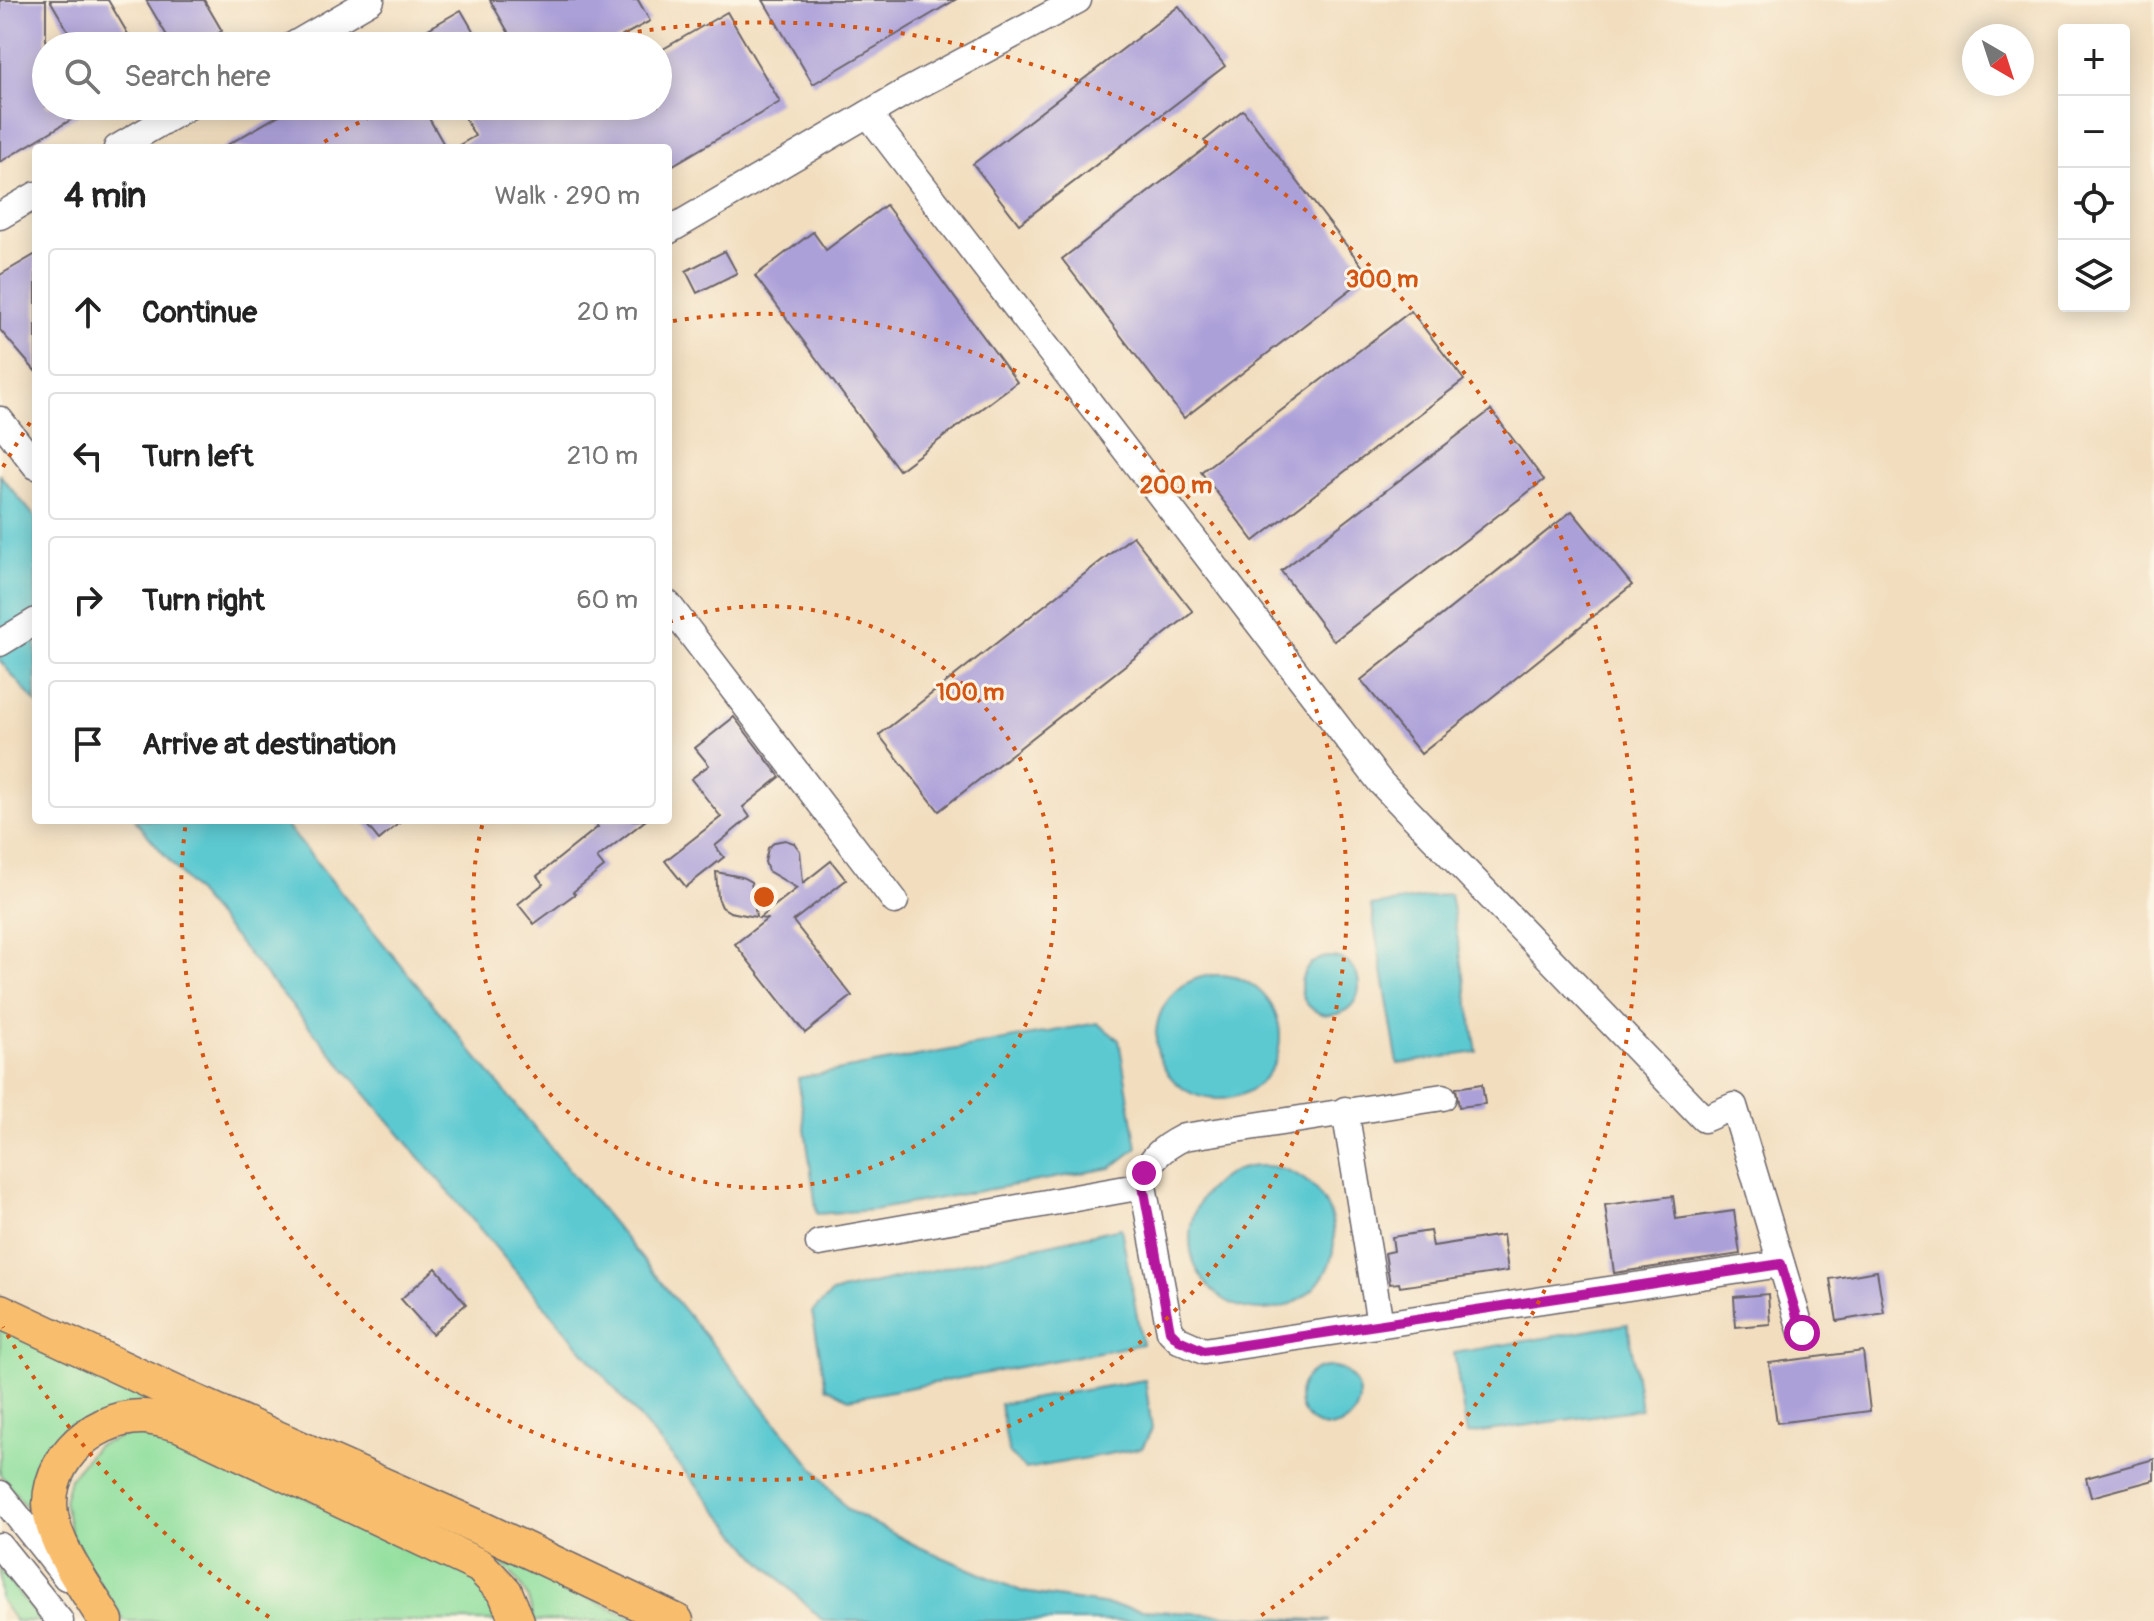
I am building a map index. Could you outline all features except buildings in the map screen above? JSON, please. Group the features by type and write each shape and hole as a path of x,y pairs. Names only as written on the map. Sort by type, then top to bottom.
{"main road":[{"path":"0,1311 182,1396 478,1527 676,1621"},
{"path":"103,1621 62,1547 52,1521 50,1498 55,1475 84,1436 115,1421 143,1417 179,1424 480,1566 505,1592 517,1621"}],"street":[{"path":"316,32 371,0"},
{"path":"672,229 868,114 1078,0"},
{"path":"868,114 1381,783 1704,1119 1734,1106 1802,1333"},
{"path":"124,144 165,120"},
{"path":"0,216 32,197"},
{"path":"0,420 32,461"},
{"path":"672,609 895,901"},
{"path":"0,643 32,623"},
{"path":"1443,1097 1184,1137 1166,1146 1150,1162 1144,1173 1143,1186 1170,1331 1179,1340 1204,1351 1781,1264"},
{"path":"1345,1110 1380,1324"},
{"path":"819,1243 1143,1186"},
{"path":"0,1494 103,1621"},
{"path":"0,1546 60,1621"}],"green space":[{"path":"0,1326 170,1404 93,1421 39,1523 0,1474"},
{"path":"138,1431 174,1436 473,1576 504,1621 125,1621 74,1547 64,1501 70,1478 96,1446"},
{"path":"484,1551 640,1621 534,1621 523,1588 503,1565"},
{"path":"0,1569 40,1621 15,1621 0,1599"}],"water":[{"path":"0,475 32,513 32,698 0,661"},
{"path":"138,824 285,824 848,1510 917,1546 1023,1592 1141,1610 1330,1621 823,1621 756,1556"},
{"path":"1450,894 1477,1052 1398,1064 1371,906"},
{"path":"1330,957 1351,965 1359,986 1351,1007 1330,1015 1309,1007 1301,986 1309,965"},
{"path":"1218,975 1242,979 1262,993 1276,1013 1280,1037 1276,1061 1262,1081 1242,1095 1218,1099 1194,1095 1174,1081 1160,1061 1156,1037 1160,1013 1174,993 1194,979"},
{"path":"1097,1023 1119,1040 1137,1148 1111,1168 873,1210 817,1214 798,1078"},
{"path":"1262,1166 1290,1171 1313,1187 1329,1210 1334,1238 1329,1266 1313,1289 1290,1305 1262,1310 1234,1305 1211,1289 1195,1266 1190,1238 1195,1210 1211,1187 1234,1171"},
{"path":"1121,1228 1142,1344 849,1399 826,1387 812,1312 832,1293"},
{"path":"1628,1324 1641,1409 1467,1434 1454,1353"},
{"path":"1329,1367 1341,1369 1350,1376 1357,1385 1357,1409 1350,1418 1341,1425 1329,1427 1317,1425 1308,1418 1301,1409 1299,1397 1301,1385 1308,1376 1317,1369"},
{"path":"1145,1380 1152,1429 1142,1448 1026,1469 1009,1454 1000,1404"}],"route":[{"path":"1144,1173 1143,1186 1170,1331 1179,1340 1204,1351 1781,1264 1802,1333"}]}
